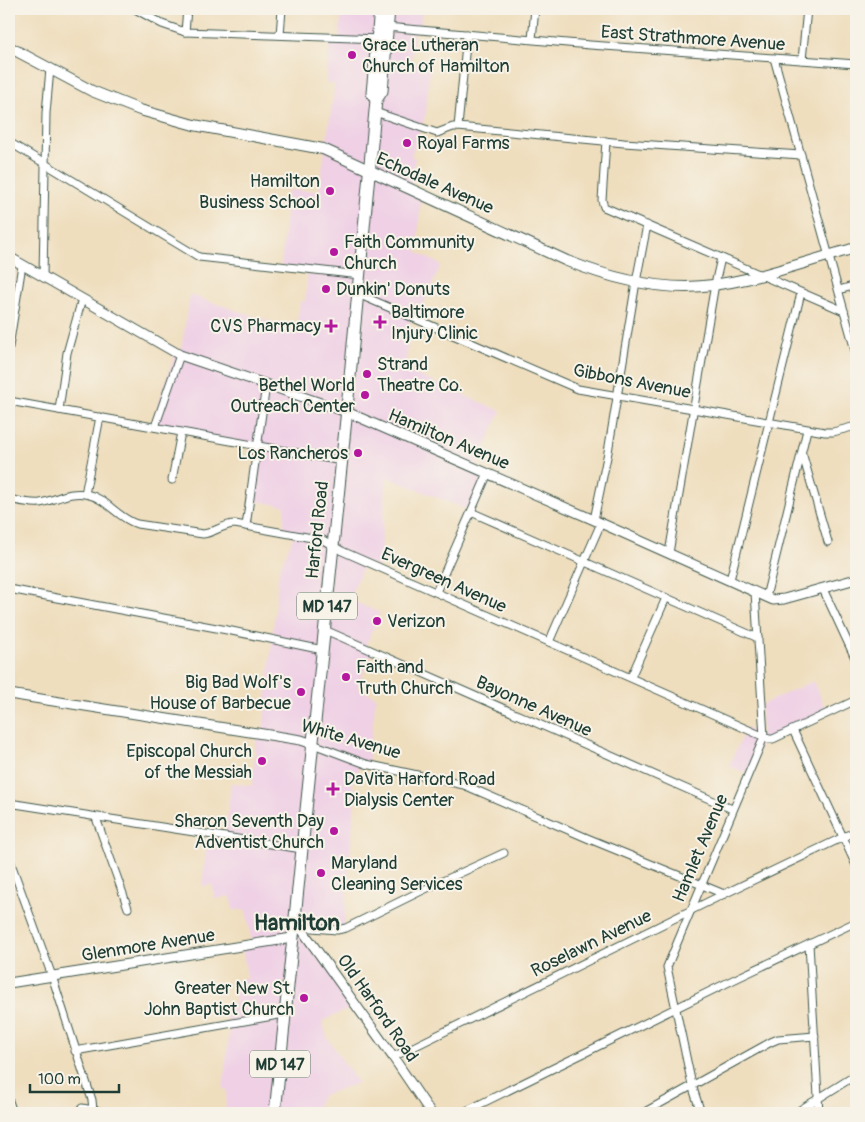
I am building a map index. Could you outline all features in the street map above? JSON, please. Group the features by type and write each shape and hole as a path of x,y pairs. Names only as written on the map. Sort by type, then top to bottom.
{"main road":[{"name":"Harford Road","path":"275,1113 292,938 297,926 302,848 347,412 376,100 382,91 383,26 380,9"},
{"name":"Harford Road","path":"383,26 389,9"},
{"name":"Echodale Avenue","path":"9,47 92,91 140,110 194,125 323,149 567,261 606,276 665,286 687,287 715,284 760,275 856,248"}],"street":[{"path":"135,9 162,24 185,32 382,39"},
{"path":"185,32 187,9"},
{"path":"280,35 282,9"},
{"path":"532,39 535,9"},
{"path":"802,60 807,9"},
{"name":"East Strathmore Avenue","path":"383,26 600,46 856,64"},
{"path":"458,127 467,34"},
{"path":"774,58 856,354"},
{"path":"44,277 46,113 50,69"},
{"path":"375,112 437,133 458,127 606,141 801,155"},
{"path":"606,141 602,204 604,207 844,311"},
{"path":"9,142 199,257 360,275"},
{"path":"549,642 584,562 598,521 636,282 648,225"},
{"name":"Hamilton Avenue","path":"9,257 180,355 347,412 598,521 766,597 778,600 856,579"},
{"path":"669,553 721,258"},
{"path":"9,347 22,265"},
{"path":"839,290 856,285"},
{"path":"730,580 801,293"},
{"name":"Gibbons Avenue","path":"358,294 573,387 807,430 830,432 856,426"},
{"path":"59,410 67,353 82,299"},
{"path":"155,427 180,355"},
{"path":"246,526 266,385"},
{"path":"9,401 342,461"},
{"path":"9,499 39,503 64,495 85,494 100,417"},
{"path":"766,597 778,556 786,512 807,430"},
{"path":"172,480 181,432"},
{"path":"802,455 828,542"},
{"path":"436,592 488,473"},
{"name":"Evergreen Avenue","path":"85,494 100,499 127,520 137,524 202,534 230,524 323,540 764,737"},
{"path":"471,512 758,638"},
{"path":"823,588 856,660"},
{"path":"9,589 322,650"},
{"name":"Hamlet Avenue","path":"701,1113 692,1085 667,967 732,809 764,737 755,592"},
{"path":"630,677 666,598"},
{"name":"Bayonne Avenue","path":"325,630 732,809"},
{"name":"White Avenue","path":"9,694 300,740 366,764 464,785 724,894"},
{"path":"764,737 773,739 856,700"},
{"path":"793,730 856,865"},
{"path":"9,803 96,818 302,848"},
{"path":"96,818 128,908"},
{"name":"Roselawn Avenue","path":"393,1057 856,831"},
{"path":"297,926 341,930 504,853"},
{"path":"9,858 52,976 92,1100 93,1110"},
{"path":"462,1113 856,922"},
{"name":"Old Harford Road","path":"297,926 393,1057 431,1113"},
{"name":"Glenmore Avenue","path":"9,983 292,938"},
{"path":"810,944 819,1113"},
{"path":"75,1051 284,1014"},
{"path":"643,1113 770,1042 778,1039 815,1036"},
{"path":"795,1113 856,1075"},
{"path":"9,1101 13,1113"},
{"path":"82,1108 109,1113"}],"shaded area":[{"path":"342,9 422,9 420,29 414,29 411,62 430,64 426,113 411,156 415,158 411,191 421,196 417,252 441,265 417,319 411,317 405,370 501,411 476,468 488,473 471,511 387,477 379,567 365,562 349,599 380,613 365,647 373,651 357,688 376,697 368,764 361,762 352,786 356,788 344,928 301,926 358,1005 322,1021 328,1039 358,1083 323,1095 313,1113 225,1113 227,1090 223,1089 230,1024 227,1024 225,1005 236,1003 232,981 247,978 242,947 252,945 246,910 233,910 231,896 215,899 212,884 202,887 208,833 225,836 231,783 252,786 257,733 263,733 279,570 294,535 283,533 285,506 250,500 258,445 151,426 175,354 180,356 190,295 296,330 300,301 305,302 308,269 281,266 288,190 319,191 335,84 326,83 330,41 339,41"},
{"path":"813,681 828,713 760,745 748,774 729,766 746,728 762,735 761,705"}],"place":[{"name":"Grace Lutheran Church of Hamilton","path":"352,55"},
{"name":"Royal Farms","path":"407,143"},
{"name":"Hamilton Business School","path":"330,191"},
{"name":"Faith Community Church","path":"334,252"},
{"name":"Dunkin' Donuts","path":"326,289"},
{"name":"Baltimore Injury Clinic","path":"380,322"},
{"name":"CVS Pharmacy","path":"331,326"},
{"name":"Strand Theatre Co.","path":"367,374"},
{"name":"Bethel World Outreach Center","path":"365,395"},
{"name":"Los Rancheros","path":"358,453"},
{"name":"Verizon","path":"377,621"},
{"name":"Faith and Truth Church","path":"346,677"},
{"name":"Big Bad Wolf's House of Barbecue","path":"301,692"},
{"name":"Episcopal Church of the Messiah","path":"262,761"},
{"name":"DaVita Harford Road Dialysis Center","path":"333,789"},
{"name":"Sharon Seventh Day Adventist Church","path":"334,831"},
{"name":"Maryland Cleaning Services","path":"321,873"},
{"name":"Greater New St. John Baptist Church","path":"304,998"}],"district":[{"name":"Hamilton","path":"297,922"}]}
